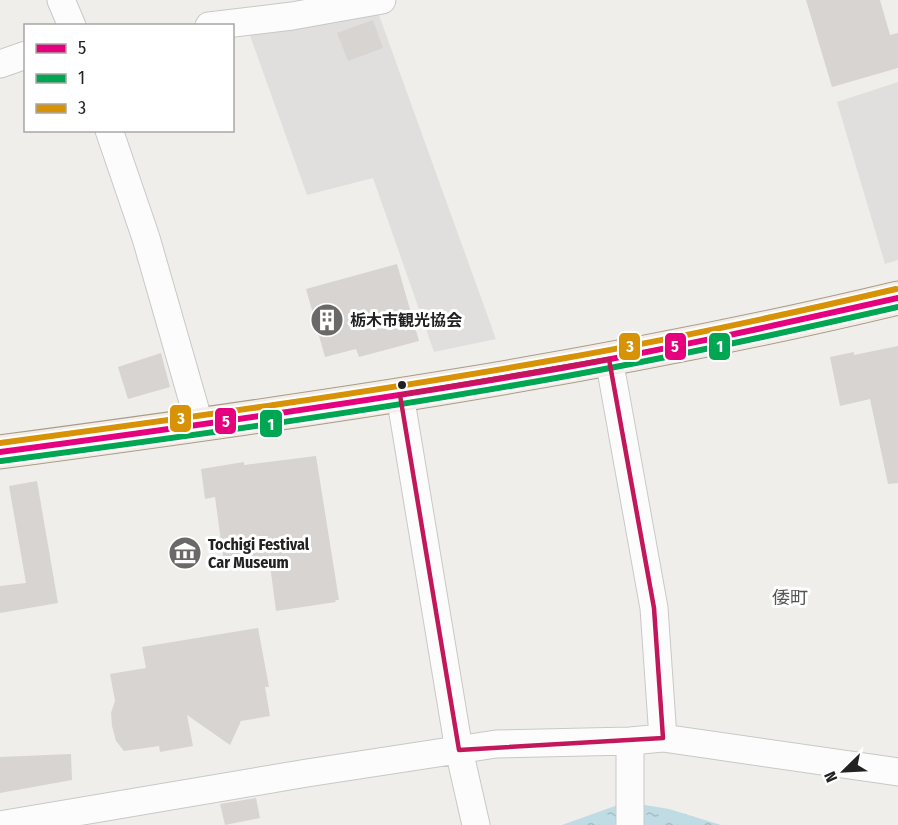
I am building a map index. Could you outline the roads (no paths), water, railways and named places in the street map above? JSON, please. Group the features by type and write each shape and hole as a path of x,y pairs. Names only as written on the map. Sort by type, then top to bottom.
{"main road":[{"path":"0,452 200,426 400,395 609,359 742,333 898,298"}],"street":[{"path":"61,0 71,24"},
{"path":"225,24 292,16 382,0"},
{"path":"0,64 24,56"},
{"path":"110,132 146,238 200,426"},
{"path":"609,359 654,608 663,738"},
{"path":"400,395 459,750 476,825"},
{"path":"0,825 307,773 496,744 630,741 663,738 898,772"},
{"path":"630,741 630,825"}],"water":[{"path":"645,805 669,809 721,825 562,825 615,806"}],"place":[{"name":"栃木市観光協会","path":"327,320"},
{"name":"Tochigi Festival Car Museum","path":"185,553"}],"district":[{"name":"倭町","path":"790,598"}]}
